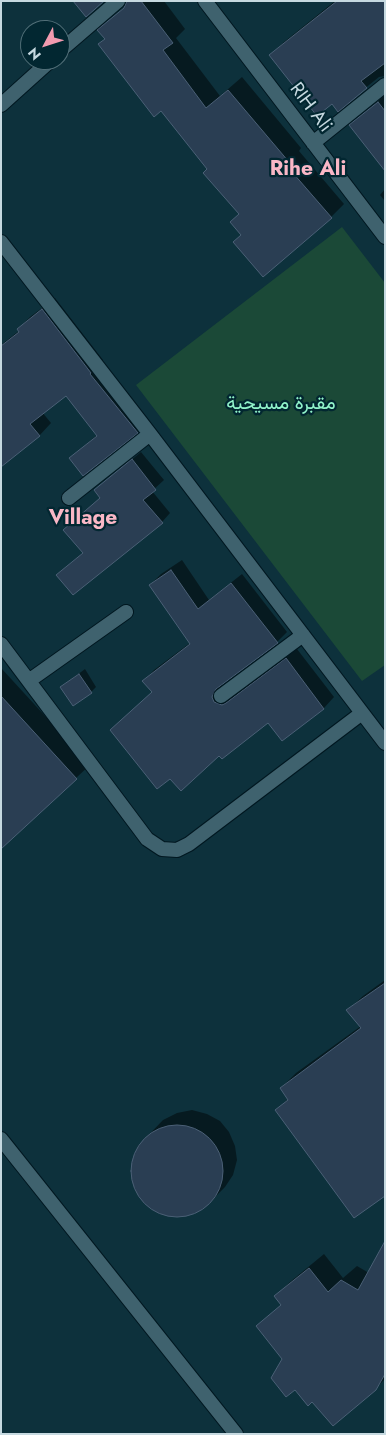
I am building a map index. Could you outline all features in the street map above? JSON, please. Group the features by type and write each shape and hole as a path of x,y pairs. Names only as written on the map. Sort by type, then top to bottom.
{"street":[{"path":"70,42 118,1"},
{"name":"RIH Ali","path":"205,1 385,236"},
{"path":"1,105 40,70"},
{"path":"314,143 385,85"},
{"path":"1,242 385,743"},
{"path":"68,498 150,434"},
{"path":"30,680 126,612"},
{"path":"221,696 303,635"},
{"path":"1,644 30,680 147,839 162,849 177,850 189,844 362,713"},
{"path":"1,1139 236,1434"}],"green space":[{"name":"مقبرة مسيحية","path":"342,227 385,283 385,665 362,681 136,385"}],"building":[{"path":"73,1 104,1 86,17"},
{"path":"127,1 141,1 173,43 163,50 206,108 228,90 289,162 286,165 332,218 263,277 233,242 241,235 230,222 239,214 203,173 207,169 161,111 154,117 98,44 105,39 97,30 124,8"},
{"path":"337,1 385,1 385,63 361,81 367,88 338,112 332,104 317,116 269,55"},
{"path":"378,102 385,111 385,171 349,125"},
{"path":"42,309 90,374 138,433 83,476 69,458 97,436 66,396 30,424 40,436 1,467 1,346 19,332 17,329"},
{"path":"132,459 156,490 143,500 163,523 73,595 56,575 83,553 63,530 100,498 94,490"},
{"path":"171,570 198,609 231,583 278,643 216,689 212,697 214,702 222,705 226,703 286,658 324,709 282,741 268,723 222,759 219,756 181,791 170,779 157,789 110,730 152,692 142,681 190,644 149,585"},
{"path":"79,674 92,693 73,706 60,687"},
{"path":"1,696 77,779 1,849"},
{"path":"385,983 385,1196 354,1218 275,1110 288,1100 280,1088 361,1028 346,1010"},
{"path":"168,1125 186,1125 203,1132 216,1145 223,1162 223,1180 216,1197 203,1210 186,1217 168,1217 151,1210 138,1197 131,1180 131,1162 138,1145 151,1132"},
{"path":"385,1241 385,1374 376,1390 333,1426 312,1402 308,1406 295,1390 286,1397 271,1378 282,1359 256,1326 281,1305 274,1296 309,1268 328,1292 341,1280 358,1290"}],"district":[{"name":"Rihe Ali","path":"308,170"},
{"name":"Village","path":"83,519"}]}
